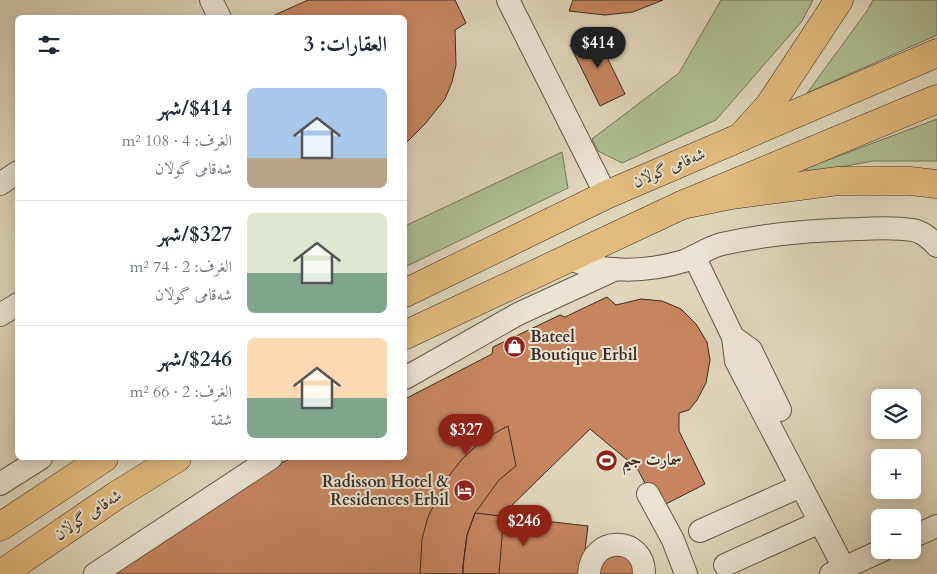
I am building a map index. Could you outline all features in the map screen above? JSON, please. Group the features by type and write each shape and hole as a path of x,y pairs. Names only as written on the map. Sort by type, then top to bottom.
{"main road":[{"path":"742,136 769,106 839,0"},
{"name":"شەقامی گوڵان","path":"407,292 606,195 937,53"},
{"path":"407,334 682,205 937,99"},
{"path":"682,205 732,195 838,181 910,181 937,184"},
{"path":"0,527 101,460"},
{"name":"شەقامی گوڵان","path":"1,574 26,565 117,495 174,460"}],"street":[{"path":"211,0 218,15"},
{"path":"508,0 606,195"},
{"path":"0,184 15,174"},
{"path":"568,258 582,264 616,269 656,268 686,260 720,244 782,234 843,229 889,228 914,230 932,240 937,246"},
{"path":"694,256 733,337 736,361 820,522 837,571 877,560"},
{"path":"407,377 518,314 616,269"},
{"path":"0,315 15,306"},
{"path":"733,337 751,350 780,410"},
{"path":"0,484 38,460"},
{"path":"95,574 268,460"},
{"path":"700,530 801,486"},
{"path":"648,494 673,540 686,574"},
{"path":"725,565 820,522"},
{"path":"921,533 937,526"},
{"path":"588,574 594,556 607,546 616,544 632,549 650,574"}],"green space":[{"path":"721,0 813,0 802,21 716,120 622,163 598,151 592,139 679,73"},
{"path":"873,0 937,0 937,35 807,93 867,11"},
{"path":"937,119 937,161 873,161 813,172 804,169"},
{"path":"562,152 568,188 407,266 407,225"}],"building":[{"path":"308,0 455,0 466,23 455,30 456,65 445,99 425,124 407,142 407,15 275,15"},
{"path":"573,0 663,0 633,12 605,15 569,11"},
{"path":"595,33 625,94 600,106 570,45"},
{"path":"607,297 616,305 641,299 662,301 681,309 696,324 707,342 710,360 706,383 697,400 689,410 679,413 679,431 705,484 658,508 637,468 590,429 504,513 499,574 107,574 288,460 407,460 407,398 492,354 493,347 560,315 565,317"},
{"name":"Radisson Hotel & Residences Erbil","path":"508,426 516,466 499,480 475,513 467,535 463,574 420,574 422,539 428,517 446,480 462,459 484,439"},
{"path":"475,513 588,526 582,574 463,574 467,535"},
{"path":"604,554 627,557 636,574 582,574"}],"place":[{"name":"Bateel Boutique Erbil","path":"514,346"},
{"name":"سمارت جیم","path":"606,460"},
{"name":"Radisson Hotel & Residences Erbil","path":"465,491"}]}
